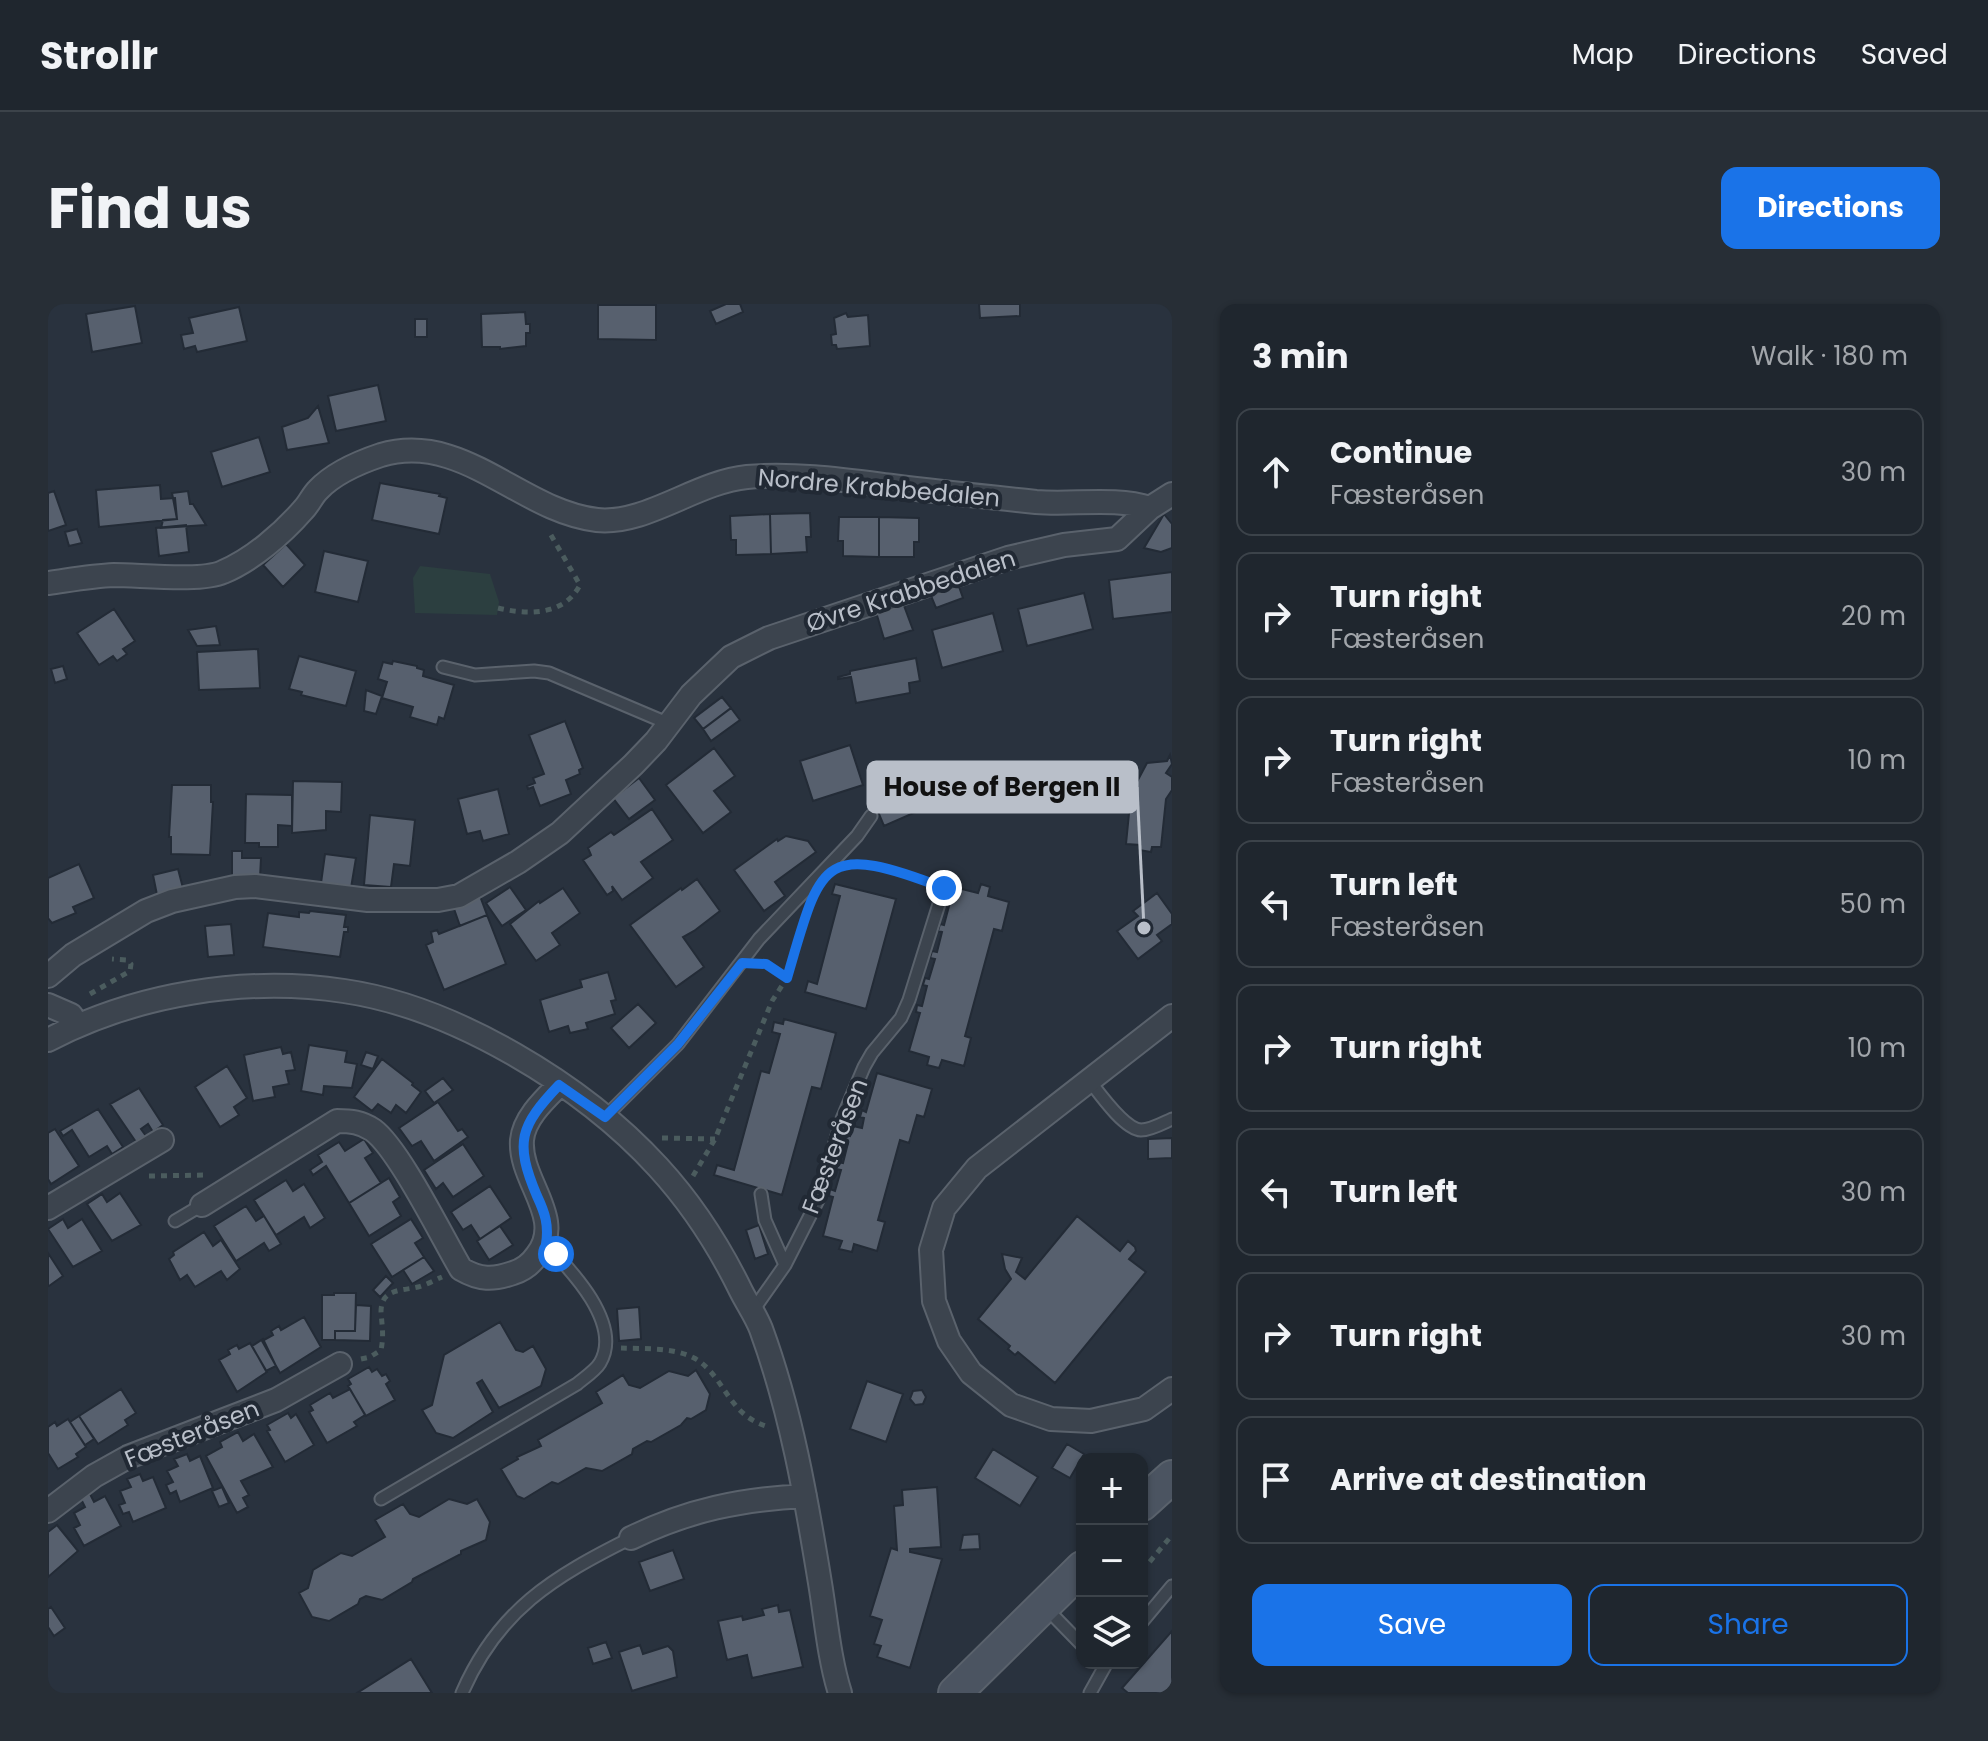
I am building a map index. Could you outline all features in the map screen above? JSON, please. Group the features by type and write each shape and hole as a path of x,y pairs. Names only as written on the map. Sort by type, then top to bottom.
{"main road":[{"path":"1148,1499 1172,1477"},
{"path":"955,1693 1076,1574"}],"street":[{"name":"Nordre Krabbedalen","path":"48,583 110,575 219,574 261,548 334,477 382,455 432,451 454,457 573,514 598,520 625,519 720,481 746,477 793,476 1034,502 1130,502 1150,508"},
{"name":"Øvre Krabbedalen","path":"48,976 73,955 146,911 172,901 235,887 255,886 368,900 438,900 459,896 560,833 633,765 691,695 731,657 769,638 1008,558 1064,545 1117,539 1150,508 1172,494"},
{"path":"48,1040 77,1025 130,1006 191,993 270,987 344,991 420,1010 497,1043 605,1117 659,1168 682,1196 722,1252 760,1326 790,1426 840,1693"},
{"path":"48,1005 71,1015 77,1025"},
{"path":"1172,1016 977,1168 944,1208 931,1250 934,1301 949,1341 971,1373 1011,1405 1051,1419 1091,1421 1144,1409 1172,1389"},
{"path":"202,1205 337,1121 359,1122 376,1132 395,1157 461,1269 476,1278 497,1279 521,1270 533,1261 546,1244 546,1215 527,1173 522,1141 532,1115 559,1085"},
{"path":"48,1208 162,1140"},
{"name":"Fæsteråsen","path":"48,1511 94,1476 128,1457 276,1400 340,1364"},
{"path":"631,1538 667,1520 699,1510 777,1497 805,1496"}],"lane":[{"path":"443,667 475,675 534,671 549,673 667,723"},
{"path":"605,1117 678,1044 759,939 857,836 871,816"},
{"name":"Fæsteråsen","path":"752,1313 785,1265 818,1200 842,1119 864,1067 901,1018 944,888"},
{"path":"1089,1080 1129,1126 1141,1130 1172,1119"},
{"path":"761,1194 765,1220 785,1265"},
{"path":"175,1221 202,1205"},
{"path":"381,1499 577,1384 598,1366 604,1347 602,1318 589,1294 546,1244"},
{"path":"462,1693 482,1651 501,1626 532,1596 582,1563 631,1538"},
{"path":"1148,1615 1172,1586"},
{"path":"1045,1607 1076,1639"},
{"path":"1090,1693 1102,1669"}],"path":[{"path":"498,608 521,613 541,612 560,606 575,595 580,585 549,534 538,499"},
{"path":"849,863 858,862 901,872 944,888"},
{"path":"682,1196 715,1139 761,1026 787,978 807,909"},
{"path":"73,955 79,959 127,960 131,968 126,975 104,985 81,1002 77,1025"},
{"path":"742,963 766,964 787,978"},
{"path":"655,1135 715,1139"},
{"path":"129,1158 143,1176 252,1174"},
{"path":"340,1364 370,1357 381,1350 385,1333 381,1309 386,1297 397,1289 417,1287 461,1269"},
{"path":"604,1347 677,1352 695,1359 708,1369 745,1416 761,1425 776,1428"},
{"path":"1148,1564 1172,1535"}],"shaded area":[{"path":"420,566 490,574 499,602 497,615 415,613 413,578"}],"building":[{"path":"726,304 740,304 743,312 716,324 710,311"},
{"path":"979,304 1020,304 1020,316 980,318"},
{"path":"598,305 656,305 656,340 598,339"},
{"path":"135,306 142,343 92,352 86,314"},
{"path":"239,307 247,341 197,352 195,346 184,349 181,335 193,333 189,318"},
{"path":"525,312 526,324 530,324 526,346 500,349 482,347 481,314"},
{"path":"846,313 848,317 868,315 870,346 837,349 836,345 832,345 831,335 836,334 834,318"},
{"path":"415,319 427,319 427,337 415,337"},
{"path":"378,385 386,421 336,431 328,396"},
{"path":"318,406 329,443 287,450 282,427 308,418"},
{"path":"259,437 270,472 222,487 211,452"},
{"path":"380,483 447,498 439,534 372,520"},
{"path":"160,485 161,499 175,498 177,519 99,527 96,490"},
{"path":"54,491 66,525 48,531 48,493"},
{"path":"188,491 190,504 206,525 161,528 163,520 177,519 172,493"},
{"path":"810,513 811,537 806,537 807,552 771,554 770,514"},
{"path":"770,514 771,554 736,555 736,540 731,540 730,516"},
{"path":"1164,514 1172,524 1172,548 1161,552 1144,548"},
{"path":"839,517 879,517 879,557 843,556 843,541 838,541"},
{"path":"879,517 919,518 919,542 914,542 914,557 879,557"},
{"path":"186,525 189,552 159,556 156,528"},
{"path":"77,529 82,543 69,546 65,532"},
{"path":"286,544 305,565 283,587 263,565"},
{"path":"324,551 368,561 358,602 315,592"},
{"path":"1172,572 1172,612 1113,619 1109,580"},
{"path":"957,581 963,598 936,608 929,591"},
{"path":"1084,593 1093,629 1027,646 1018,609"},
{"path":"903,603 913,630 884,639 876,612"},
{"path":"114,609 135,641 123,649 127,654 117,661 113,656 99,665 77,633"},
{"path":"993,613 1003,651 942,668 932,630"},
{"path":"216,626 220,645 197,646 188,630"},
{"path":"258,649 260,688 199,690 197,652"},
{"path":"299,656 356,671 346,706 289,689"},
{"path":"916,658 920,681 909,683 910,693 856,703 851,677 838,679 850,674 850,671"},
{"path":"393,661 417,666 424,670 423,676 454,685 444,719 439,717 437,725 410,717 413,707 382,698 387,682 378,679 383,662 392,664"},
{"path":"63,666 67,679 55,683 51,669"},
{"path":"366,690 382,696 376,714 364,711"},
{"path":"722,697 731,708 703,729 694,718"},
{"path":"731,708 740,720 711,741 703,729"},
{"path":"565,721 583,768 579,770 580,774 566,780 571,794 540,806 533,787 528,789 527,786 535,783 533,778 544,774 529,735"},
{"path":"850,745 863,785 813,801 800,761"},
{"path":"714,748 735,776 714,791 731,812 703,833 666,785"},
{"path":"1170,755 1172,764 1166,773 1172,777 1172,790 1166,799 1161,847 1152,847 1151,852 1139,850 1140,845 1126,844 1131,793 1147,763 1167,761"},
{"path":"639,778 655,800 629,819 613,798"},
{"path":"293,781 342,782 341,812 326,811 326,830 292,833"},
{"path":"904,782 916,812 884,826 871,795"},
{"path":"172,785 211,785 210,855 171,854"},
{"path":"498,789 509,834 483,841 480,831 467,834 458,799"},
{"path":"246,794 292,795 292,826 278,825 278,847 245,843"},
{"path":"652,809 673,840 641,862 653,878 622,900 612,886 613,891 607,895 583,860 591,855 588,848 611,832 614,835"},
{"path":"370,815 415,820 410,866 394,864 391,887 364,885"},
{"path":"786,836 808,841 816,852 775,882 785,896 764,911 734,870 777,839"},
{"path":"232,851 242,851 242,858 261,858 260,878 232,878"},
{"path":"325,854 356,858 351,888 321,883"},
{"path":"79,864 94,898 73,907 76,913 52,923 48,918 48,878"},
{"path":"178,869 183,888 157,895 153,875"},
{"path":"697,879 720,911 683,937 704,967 676,987 630,925"},
{"path":"835,884 896,899 866,1009 805,992 808,981 817,984 840,896 832,894"},
{"path":"981,884 990,887 988,896 1009,902 1002,931 994,929 965,1036 971,1038 964,1066 942,1060 939,1068 927,1065 929,1057 909,1051 920,1013 916,1012 917,1005 922,1006 927,986 923,985 925,978 929,979 935,959 930,958 932,951 937,952 942,932 938,931 940,924 944,925 954,887 978,893"},
{"path":"510,887 526,910 502,926 486,903"},
{"path":"563,888 580,913 552,933 560,945 536,961 510,924 539,901"},
{"path":"1157,893 1172,914 1172,924 1157,935 1162,941 1138,959 1117,931 1138,916 1133,911"},
{"path":"480,896 487,915 460,926 453,906"},
{"path":"299,912 346,915 344,927 348,927 348,932 344,932 340,957 263,947 268,913 299,917"},
{"path":"487,915 506,964 444,990 426,945 433,942 431,932 437,930 439,934"},
{"path":"231,924 234,955 208,957 205,926"},
{"path":"608,972 616,1000 611,1001 615,1014 586,1023 588,1029 570,1033 568,1026 549,1032 540,1000 582,987 580,980"},
{"path":"638,1004 656,1023 629,1048 611,1028"},
{"path":"784,1019 836,1033 821,1089 812,1087 782,1195 714,1175 717,1165 734,1170 761,1071 769,1073 780,1034 772,1032 774,1022 783,1024"},
{"path":"309,1045 347,1051 345,1062 357,1064 352,1088 324,1086 323,1095 301,1091"},
{"path":"281,1047 283,1054 291,1052 295,1070 286,1071 289,1084 273,1087 275,1097 253,1101 244,1055"},
{"path":"366,1052 378,1056 373,1069 361,1065"},
{"path":"382,1059 421,1092 406,1113 396,1105 391,1113 378,1104 372,1111 354,1097"},
{"path":"227,1066 247,1098 234,1107 239,1115 220,1127 195,1087"},
{"path":"877,1073 932,1089 924,1117 917,1115 909,1143 900,1140 878,1220 885,1222 877,1251 854,1244 852,1252 839,1249 842,1241 823,1236 833,1197 829,1196 830,1189 835,1191 841,1170 836,1169 838,1162 843,1163 848,1143 844,1142 846,1135 850,1136 853,1126 862,1128 864,1118 860,1117 862,1110 866,1112"},
{"path":"443,1078 453,1090 434,1103 425,1091"},
{"path":"139,1088 163,1125 153,1132 148,1124 141,1129 146,1136 136,1142 110,1104"},
{"path":"438,1102 458,1131 462,1129 468,1137 434,1161 421,1141 412,1146 399,1128"},
{"path":"98,1109 123,1147 112,1154 107,1146 89,1157 72,1130 63,1136 60,1131"},
{"path":"55,1129 79,1166 51,1184 48,1179 48,1133"},
{"path":"1172,1138 1172,1158 1148,1159 1148,1139"},
{"path":"364,1139 373,1153 365,1158 381,1183 349,1203 326,1166 313,1175 310,1170 322,1162 318,1155 339,1142 345,1151"},
{"path":"463,1144 484,1176 453,1197 443,1183 436,1189 424,1170"},
{"path":"389,1178 400,1197 393,1202 401,1216 369,1236 349,1203"},
{"path":"286,1180 293,1191 304,1184 325,1218 310,1228 304,1217 276,1235 254,1200"},
{"path":"490,1186 511,1218 480,1239 471,1225 463,1230 451,1212"},
{"path":"120,1193 141,1225 112,1241 87,1204 102,1194 107,1202"},
{"path":"246,1206 256,1221 264,1216 281,1244 269,1251 264,1243 236,1261 214,1226"},
{"path":"1077,1216 1120,1251 1128,1241 1136,1251 1129,1259 1146,1272 1055,1383 1018,1352 1015,1355 1008,1349 1010,1346 978,1319 1011,1279 1002,1254 1022,1258 1016,1272 1025,1279"},
{"path":"63,1219 68,1228 82,1219 102,1251 73,1267 48,1229"},
{"path":"411,1219 423,1238 415,1243 424,1257 392,1277 371,1244"},
{"path":"759,1225 768,1254 755,1259 746,1230"},
{"path":"500,1226 513,1245 489,1260 477,1241"},
{"path":"204,1232 213,1246 221,1240 240,1269 227,1280 221,1271 195,1287 187,1275 180,1280 169,1259 173,1252"},
{"path":"48,1253 63,1276 49,1286 48,1285"},
{"path":"424,1257 434,1271 412,1284 403,1270"},
{"path":"386,1276 393,1283 380,1297 373,1290"},
{"path":"356,1293 355,1331 335,1331 335,1340 322,1340 322,1295"},
{"path":"356,1305 371,1306 370,1341 335,1340 335,1331 355,1331"},
{"path":"639,1307 641,1339 619,1341 617,1309"},
{"path":"304,1317 321,1347 280,1373 262,1341 273,1335 271,1331 279,1326 281,1330"},
{"path":"500,1322 516,1350 523,1352 533,1346 546,1369 541,1386 499,1408 482,1380 477,1383 493,1412 453,1438 436,1433 422,1410 432,1405 444,1355"},
{"path":"263,1339 276,1366 266,1371 252,1346"},
{"path":"250,1343 267,1372 237,1392 219,1360 230,1354 228,1350 237,1345 239,1349"},
{"path":"369,1367 372,1372 377,1369 382,1376 386,1374 390,1381 386,1384 395,1400 366,1416 348,1386 351,1384 348,1379"},
{"path":"696,1370 710,1394 706,1410 633,1449 632,1454 602,1471 586,1468 558,1484 552,1482 524,1499 517,1496 501,1469 517,1457 541,1446 538,1440 602,1403 596,1392 623,1375 629,1385 640,1388 669,1371 688,1376"},
{"path":"867,1381 903,1394 886,1442 850,1429"},
{"path":"121,1389 136,1413 125,1420 128,1425 98,1444 79,1416"},
{"path":"350,1389 365,1415 354,1422 357,1426 327,1443 309,1412 313,1410 310,1405 330,1393 333,1398"},
{"path":"922,1390 926,1397 923,1404 915,1405 910,1399 913,1391"},
{"path":"288,1413 291,1418 296,1414 314,1445 285,1462 267,1431 270,1430 267,1425"},
{"path":"79,1416 94,1439 85,1445 70,1422"},
{"path":"68,1419 86,1447 76,1454 78,1457 58,1469 48,1453 48,1427 55,1422 57,1426"},
{"path":"238,1432 243,1441 254,1434 273,1467 241,1481 249,1495 243,1498 248,1507 237,1513 206,1456 222,1447 220,1442"},
{"path":"1067,1444 1082,1453 1076,1453 1076,1468 1070,1478 1052,1468"},
{"path":"993,1449 1038,1477 1020,1506 975,1478"},
{"path":"187,1454 190,1461 200,1456 213,1488 180,1502 176,1491 170,1494 166,1485 173,1482 167,1471 178,1466 174,1459"},
{"path":"140,1474 143,1481 153,1477 166,1508 133,1522 129,1512 123,1514 119,1505 125,1503 120,1491 131,1487 127,1479"},
{"path":"222,1487 229,1503 219,1507 212,1491"},
{"path":"937,1487 941,1547 910,1549 910,1552 942,1559 910,1668 877,1657 881,1646 874,1644 882,1620 870,1616 891,1548 897,1550 894,1506 903,1505 902,1490"},
{"path":"90,1494 94,1502 105,1496 121,1526 84,1546 74,1528 80,1525 74,1513 85,1507 81,1499"},
{"path":"449,1499 467,1504 477,1499 490,1522 486,1540 461,1551 461,1554 413,1579 382,1600 366,1596 329,1621 312,1617 299,1593 308,1588 313,1570 341,1553 352,1556 385,1537 375,1520 403,1504 410,1514 419,1517"},
{"path":"57,1525 78,1551 48,1577 48,1532"},
{"path":"979,1534 980,1549 960,1550 963,1535"},
{"path":"673,1550 684,1579 650,1591 639,1562"},
{"path":"778,1605 779,1612 790,1610 803,1667 752,1678 747,1655 727,1660 718,1621 764,1615 762,1609"},
{"path":"51,1607 65,1628 54,1636 48,1627 48,1609"},
{"path":"1172,1631 1172,1693 1128,1693 1122,1688 1139,1669 1148,1669 1148,1658"},
{"path":"606,1642 612,1658 593,1664 588,1648"},
{"path":"640,1645 643,1654 668,1646 673,1651 677,1677 632,1691 619,1652"},
{"path":"411,1659 432,1693 357,1693"}],"place":[{"name":"House of Bergen II","path":"1144,928"}],"route":[{"path":"556,1254 546,1244 546,1215 527,1173 522,1141 532,1115 559,1085 605,1117 678,1044 742,963 766,964 787,978 811,896 825,876 840,865 858,862 901,872 944,888"}]}
